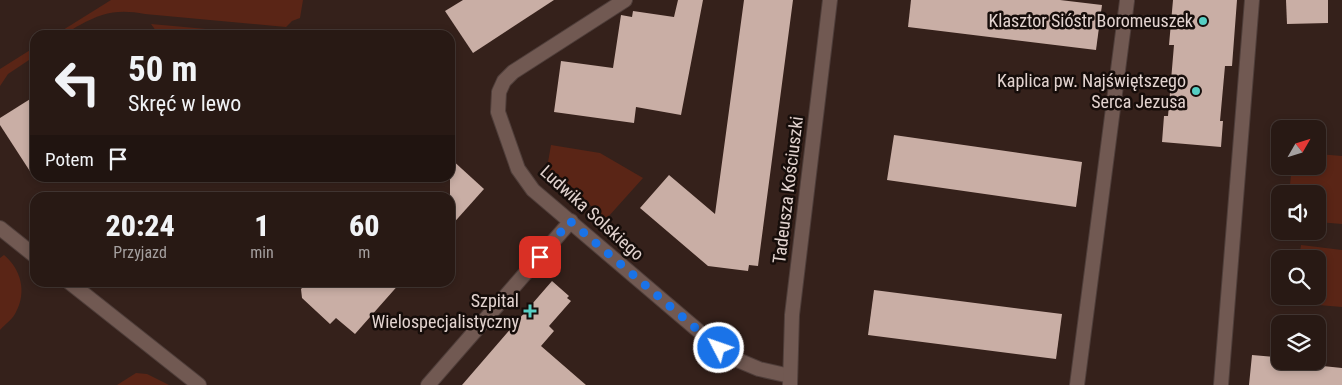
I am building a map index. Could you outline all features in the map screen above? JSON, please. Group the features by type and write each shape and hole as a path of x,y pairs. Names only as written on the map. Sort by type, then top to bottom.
{"street":[{"name":"Ludwika Solskiego","path":"625,0 513,72 504,81 499,92 498,112 518,169 534,190 728,356 759,370 790,380"},
{"name":"Tadeusza Kościuszki","path":"790,380 792,315 830,0"},
{"path":"1221,385 1252,0"},
{"path":"1077,385 1127,1"},
{"path":"428,385 570,221"},
{"path":"0,228 30,252"},
{"path":"75,287 199,385"}],"shaded area":[{"path":"111,0 303,0 300,18 292,21 286,27 119,12 104,14 71,30 63,30"},
{"path":"151,24 218,30 155,30"},
{"path":"30,50 30,59 8,74 0,86 0,69"},
{"path":"551,145 600,153 643,178 608,217 604,217 547,168"},
{"path":"1326,155 1342,156 1342,224 1326,223 1326,185 1290,185 1291,175 1326,175"},
{"path":"1301,245 1342,250 1342,307 1318,305 1326,305 1326,250 1300,250"},
{"path":"4,255 15,267 22,289 15,315 0,330 0,258"},
{"path":"136,373 147,374 169,385 117,385"}],"building":[{"path":"463,0 554,0 473,53 445,11"},
{"path":"678,0 703,0 681,115 636,107 634,123 554,112 561,61 613,68 621,15 632,17 633,11 674,17"},
{"path":"744,0 793,0 758,266 749,265 748,271 708,266 640,208 669,175 715,214"},
{"path":"911,0 1060,0 1102,5 1096,50 908,27"},
{"name":"Kaplica pw. Najświętszego Serca Jezusa","path":"1173,0 1237,0 1232,66 1225,66 1220,121 1223,121 1221,147 1162,142 1164,116 1168,116 1174,45 1169,45"},
{"path":"1286,0 1328,0 1328,23 1287,24"},
{"path":"30,99 30,171 0,125 0,118"},
{"path":"894,135 1082,162 1076,207 887,180"},
{"path":"455,163 484,189 455,221 455,192 450,192 450,182 455,182"},
{"path":"552,281 569,296 567,298 571,301 549,326 554,331 541,346 586,385 462,385"},
{"path":"303,287 397,287 355,334 336,318 330,324 302,298 301,289"},
{"path":"874,290 1062,314 1056,359 868,335"},
{"path":"1252,355 1271,357 1271,370 1326,370 1326,366 1342,368 1342,385 1249,385"}],"place":[{"name":"Klasztor Sióstr Boromeuszek","path":"1203,21"},
{"name":"Kaplica pw. Najświętszego Serca Jezusa","path":"1196,91"},
{"name":"Szpital Wielospecjalistyczny","path":"530,311"}],"route":[{"path":"540,257 570,221 719,348"}]}
